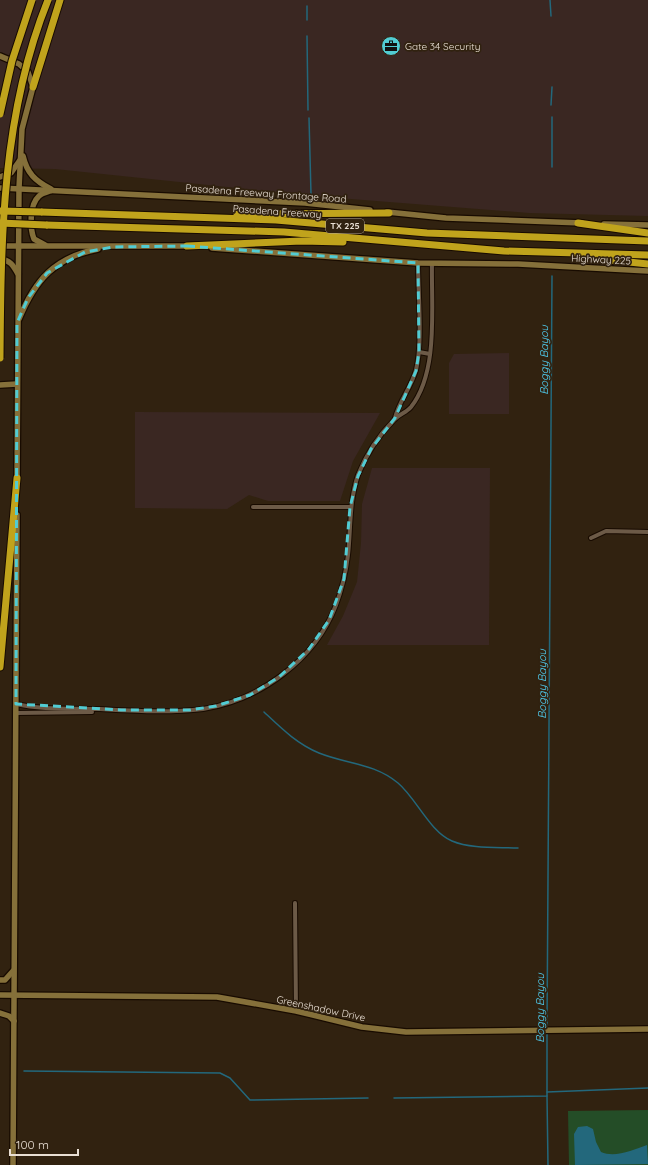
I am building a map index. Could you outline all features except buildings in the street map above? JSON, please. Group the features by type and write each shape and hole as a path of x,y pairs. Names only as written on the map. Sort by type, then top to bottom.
{"highway":[{"path":"0,114 12,61 32,0"},
{"path":"0,358 2,224 7,167 23,77 33,41 48,0"},
{"path":"33,87 60,0"},
{"name":"Pasadena Freeway","path":"0,211 145,214 276,220 427,233 648,242"},
{"path":"145,214 389,213"},
{"name":"Pasadena Freeway","path":"0,223 284,232 364,240 504,250 593,253"},
{"path":"578,223 648,233"},
{"path":"187,246 302,241 341,242 364,240"},
{"path":"593,253 610,260 648,264"},
{"name":"TX 225","path":"593,253 648,255"},
{"path":"0,667 17,478"}],"main road":[{"path":"0,56 19,64 28,72 33,87 22,129 19,188 14,1165"},
{"path":"21,150 26,168 31,175 39,182 53,190"},
{"path":"0,177 11,173 21,159"},
{"name":"Pasadena Freeway Frontage Road","path":"0,188 305,203 446,218 578,223"},
{"path":"51,247 34,239 30,226 37,198 41,194 53,190"},
{"path":"578,223 648,225"},
{"path":"0,246 187,246 432,263"},
{"path":"18,323 28,298 36,284 47,273 58,265 85,252 113,247"},
{"path":"0,259 6,259 11,263 18,274"},
{"name":"Highway 225","path":"432,263 553,266 648,271"},
{"path":"0,385 17,384"},
{"path":"0,980 5,980 8,978 14,969"},
{"name":"Greenshadow Drive","path":"0,995 217,997 296,1011 362,1027 406,1032 648,1030"},
{"path":"0,1013 9,1016 14,1021"}],"street":[{"path":"395,418 398,407 407,393 413,378 419,352 418,263"},
{"path":"16,704 34,707 116,710 180,710 216,706 250,695 287,671 315,643 336,605 344,579 347,560 350,507 358,476 366,458 377,440 395,418 408,410 424,382 430,354 432,263"},
{"path":"419,352 430,354"},
{"path":"254,507 350,507"},
{"path":"591,538 606,531 648,532"},
{"path":"16,714 116,710"},
{"path":"296,903 296,1011"}],"highlighted area":[{"path":"187,246 418,263 419,352 416,371 395,418 371,449 358,476 350,507 344,579 329,620 309,649 279,677 250,695 216,706 190,710 121,710 16,704 17,323 28,298 47,273 85,252 113,247"}],"shaded area":[{"path":"0,0 648,0 648,216 529,213 313,196 55,169 0,168"},
{"path":"509,353 509,414 449,414 449,363 454,354"},
{"path":"135,412 380,413 353,461 340,501 268,501 249,495 227,509 135,508"},
{"path":"372,468 490,468 489,645 327,645 343,616 357,582 361,543 362,504"}],"green space":[{"path":"648,1110 648,1165 569,1165 568,1111"}],"water":[{"path":"587,1126 593,1129 596,1142 601,1152 606,1154 618,1154 647,1145 648,1164 575,1165 574,1134 578,1127"}],"waterway":[{"name":"Boggy Bayou","path":"550,0 551,16"},
{"name":"Boggy Bayou","path":"307,6 307,20"},
{"name":"Boggy Bayou","path":"307,36 308,110"},
{"name":"Boggy Bayou","path":"551,105 552,87"},
{"name":"Boggy Bayou","path":"552,117 552,167"},
{"name":"Boggy Bayou","path":"309,118 311,194"},
{"name":"Boggy Bayou","path":"547,1028 552,276"},
{"path":"264,712 290,735 311,749 329,757 370,768 389,776 405,789 430,823 444,837 459,844 518,848"},
{"name":"Boggy Bayou","path":"547,1031 547,1092"},
{"path":"24,1071 220,1073 230,1078 250,1100 368,1098"},
{"path":"394,1098 547,1096 547,1092 648,1088"},
{"path":"547,1096 548,1165"}],"place":[{"name":"Gate 34 Security","path":"391,46"}]}
